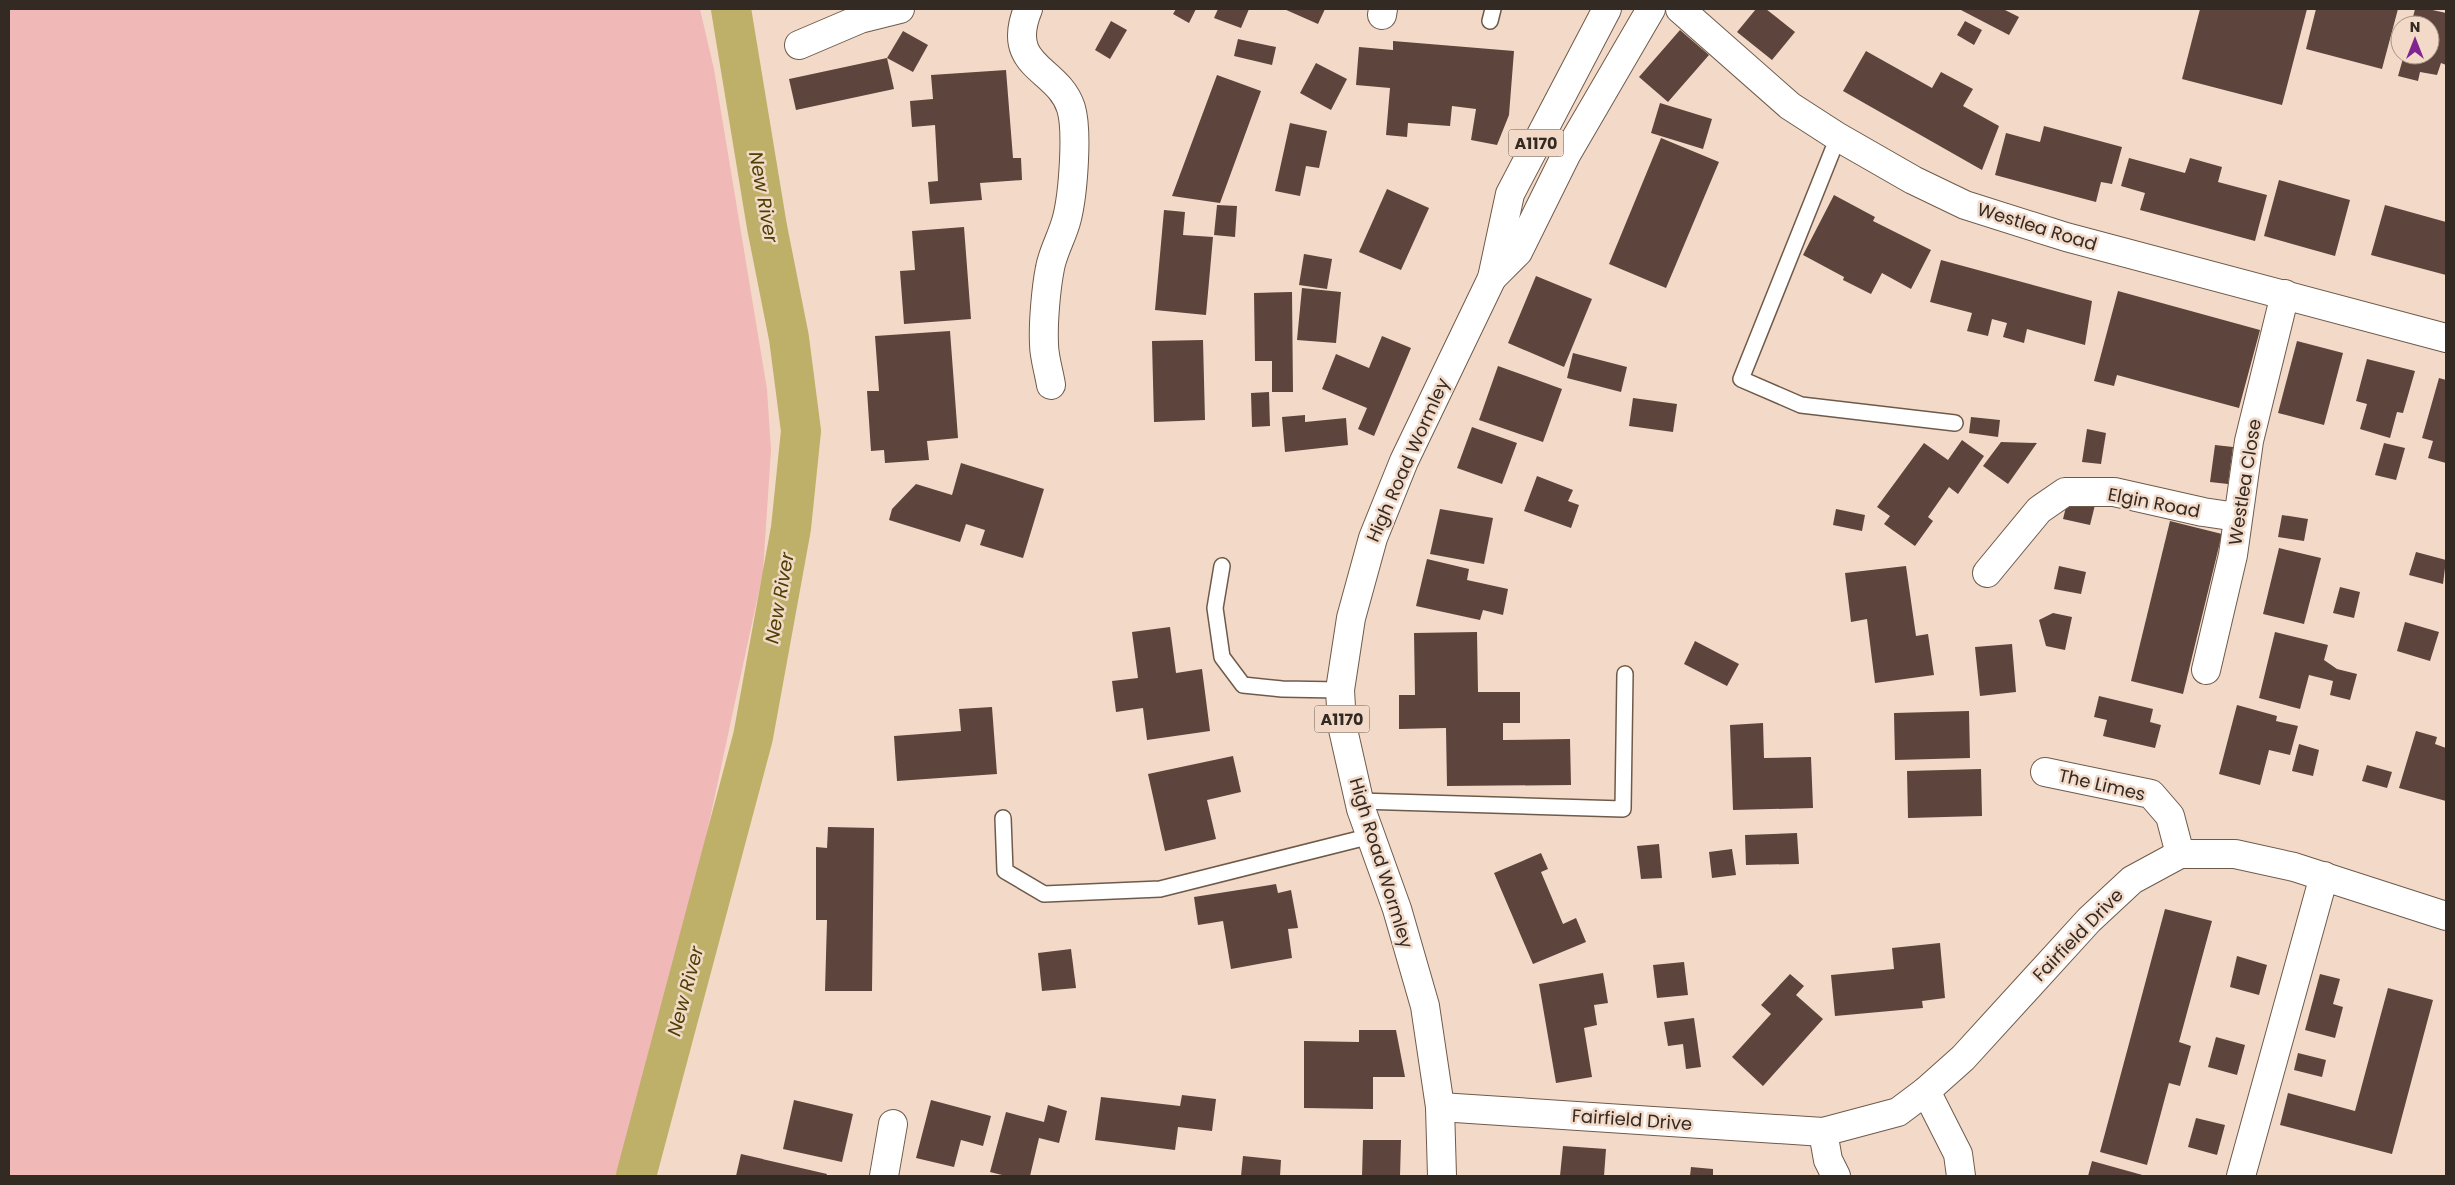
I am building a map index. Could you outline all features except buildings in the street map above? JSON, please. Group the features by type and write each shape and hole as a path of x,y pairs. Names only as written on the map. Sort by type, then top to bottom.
{"street":[{"path":"799,46 860,19 900,9"},
{"path":"1028,9 1023,28 1024,47 1032,63 1054,83 1065,97 1070,107 1074,126 1074,151 1067,217 1050,268 1049,277 1044,345 1051,385"},
{"path":"1599,11 1621,18 1635,9"},
{"name":"High Road Wormley","path":"1492,278 1518,252 1566,155 1651,9"},
{"name":"Westlea Road","path":"1680,9 1790,106 1838,137 1913,180 1965,205 2066,237 2446,338"},
{"name":"High Road Wormley","path":"1442,1176 1440,1107 1425,1006 1397,909 1370,836 1360,800 1342,725 1340,690 1351,618 1372,538 1404,461 1492,278 1510,194 1599,11"},
{"name":"Westlea Close","path":"2206,670 2234,555 2237,517 2249,441 2285,294"},
{"name":"Elgin Road","path":"1987,573 2039,510 2065,492 2114,492 2203,512 2237,517"},
{"name":"The Limes","path":"2045,772 2151,794 2170,816 2180,854"},
{"name":"Fairfield Drive","path":"1440,1107 1823,1132 1876,1120 1898,1112 1964,1058 2089,920 2132,880 2180,854 2235,854 2294,867 2446,916"},
{"path":"2241,1176 2324,876"},
{"path":"1926,1091 1958,1154 1962,1176"},
{"path":"884,1176 893,1124"},
{"path":"1823,1132 1828,1160 1836,1176"}],"lane":[{"path":"1838,137 1741,379 1801,404 1955,423"},
{"path":"1222,566 1215,608 1222,657 1243,685 1282,689 1340,690"},
{"path":"1360,800 1623,809 1625,674"},
{"path":"1003,818 1005,871 1044,894 1160,889 1370,836"}],"shaded area":[{"path":"9,9 700,9 714,69 767,389 771,450 763,572 694,893 620,1176 9,1176"}],"waterway":[{"name":"New River","path":"636,1176 753,737 791,528 801,431 789,338 767,227 731,9"}]}
